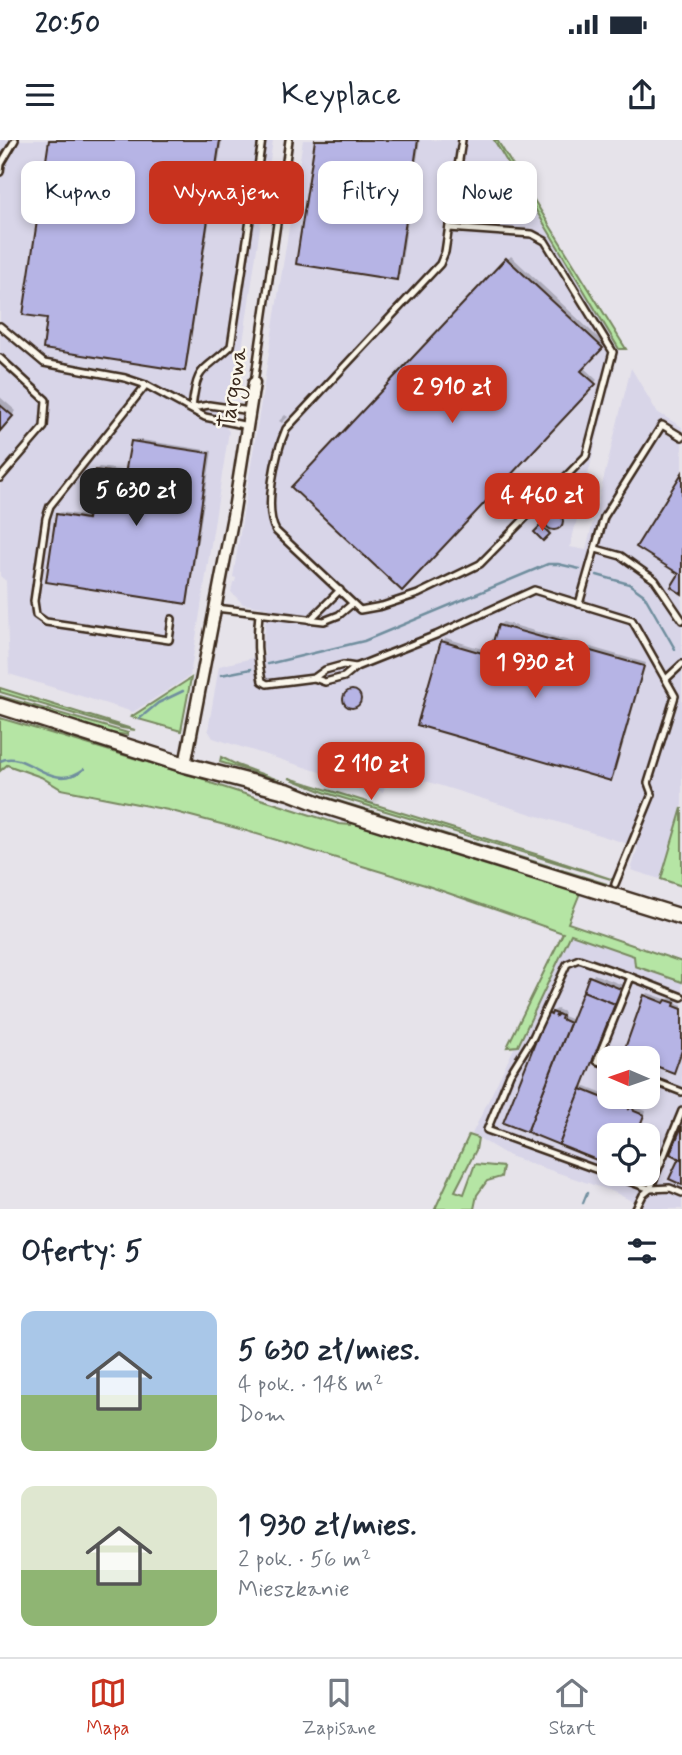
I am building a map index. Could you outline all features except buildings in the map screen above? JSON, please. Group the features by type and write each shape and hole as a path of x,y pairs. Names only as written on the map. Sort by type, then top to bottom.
{"main road":[{"path":"0,706 185,765 289,792 682,917"}],"street":[{"name":"Targowa","path":"185,765 216,607 254,383"}],"lane":[{"path":"0,172 1,164 15,140"},
{"path":"192,408 195,381 199,374 231,346 262,140"},
{"name":"Targowa","path":"254,383 289,140"},
{"path":"449,228 531,234 541,238 548,245 613,352 586,456 480,564 418,594 382,607 360,610 276,531 271,523 270,506 282,439 286,429 440,264 445,252 463,140"},
{"path":"0,326 44,363 146,385 205,417 248,426"},
{"path":"0,358 46,400 44,426 0,478"},
{"path":"146,385 50,506 34,601 36,615 46,622 169,640 172,619"},
{"path":"192,408 209,405 250,411"},
{"path":"579,604 604,517 662,425 682,437"},
{"path":"596,549 621,556 656,580 682,620"},
{"path":"310,620 340,590"},
{"path":"314,678 325,682 344,677 356,667 436,635 534,590 632,620 674,696 648,783 652,793 615,884"},
{"path":"216,607 324,621 339,615 352,604"},
{"path":"259,614 256,641 262,681 274,685 314,678 325,670 343,665 356,667"},
{"path":"666,679 682,664"},
{"path":"597,1170 487,1130 510,1074 533,1037 567,964 579,959 682,997"},
{"path":"603,1046 631,977"},
{"path":"660,1084 682,1092"},
{"path":"636,1209 643,1195 650,1189 682,1111"},
{"path":"642,1186 650,1189 670,1188 682,1193"}],"shaded area":[{"path":"0,140 273,140 270,161 149,161 149,224 261,224 235,396 226,400 222,423 229,431 190,676 133,712 9,674 6,581 0,576"},
{"path":"303,140 494,140 507,161 437,161 437,224 537,224 537,212 619,349 570,547 586,550 631,368 657,412 682,427 682,806 660,879 631,870 638,847 390,770 383,792 213,738 208,730 219,666 265,655 263,646 267,608 243,604 231,592 236,578 233,577 290,224 304,224 304,161 300,161"},
{"path":"571,932 682,971 682,1209 647,1209 614,1192 509,1156 472,1134"}],"green space":[{"path":"494,140 497,140 510,161 507,161"},
{"path":"537,205 626,349 619,349 537,212"},
{"path":"191,678 181,731 131,717"},
{"path":"0,688 135,730 0,692"},
{"path":"0,696 128,735 110,733 0,700"},
{"path":"0,718 207,780 339,824 351,825 352,821 580,893 568,923 682,962 682,982 635,966 634,956 571,934 518,1046 507,1047 563,933 425,885 240,829 168,810 61,789 41,777 7,765 0,771"},
{"path":"221,757 326,797 607,884 602,885 335,802 220,762"},
{"path":"289,778 542,856 614,880 326,793"},
{"path":"682,808 682,886 661,879"},
{"path":"469,1135 478,1138 476,1150 455,1191 464,1194 475,1164 503,1167 501,1177 487,1181 477,1195 474,1209 435,1209"}],"waterway":[{"path":"268,664 364,641 548,564 580,569"},
{"path":"597,575 629,584 644,595 675,649"},
{"path":"221,675 251,669"},
{"path":"139,719 158,703 183,691"},
{"path":"0,761 20,760 60,777 72,776 84,769"},
{"path":"583,1203 587,1193"}]}
